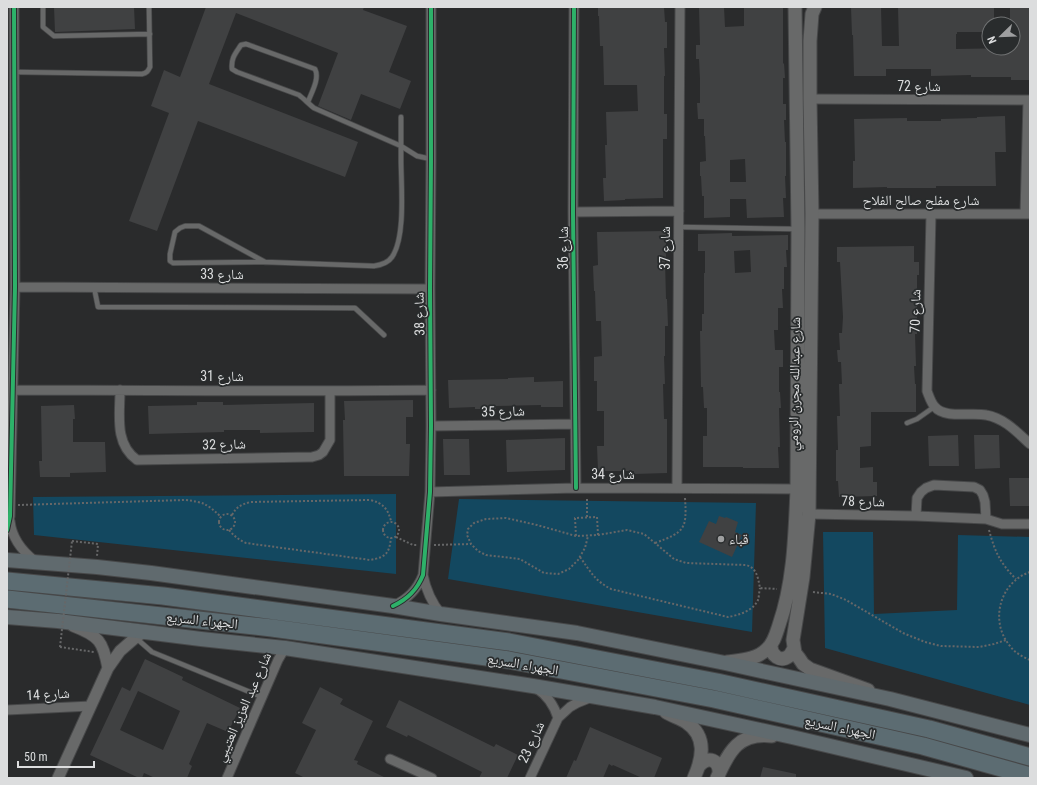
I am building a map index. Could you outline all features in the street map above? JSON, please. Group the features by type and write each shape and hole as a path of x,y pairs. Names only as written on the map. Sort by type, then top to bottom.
{"highway":[{"name":"الجهراء السريع","path":"7,581 162,596 509,642 717,682 929,729 1030,757"},
{"name":"الجهراء السريع","path":"7,599 272,628 509,660 745,706 924,746 1030,776"}],"main road":[{"name":"شارع عبدالله مجرن الرومي","path":"794,648 795,529 797,489 798,229 795,7"},
{"name":"شارع عبدالله مجرن الرومي","path":"771,646 776,636 784,611 804,577 809,514 812,214 810,99 812,14 816,7"},
{"path":"7,560 151,573 577,633 890,699 1030,735"},
{"name":"الجهراء السريع","path":"7,617 58,621 139,635 285,648 532,686 655,707 792,737 966,778"},
{"path":"724,663 757,656 762,654 771,646"},
{"path":"771,646 773,654 780,659 789,656 794,648"},
{"path":"794,648 798,658 803,664 810,668 890,699"},
{"path":"655,707 685,721 698,734 701,744 701,753 699,766 694,778"},
{"path":"718,776 727,757 733,748 742,740 752,736 763,735 792,737"},
{"path":"699,766 703,762 713,760 720,768 718,776"}],"street":[{"path":"14,7 12,77 15,287 10,516 14,538 28,556 37,562"},
{"name":"شارع 38","path":"431,7 431,426 430,492 423,575 429,596 434,606 441,614"},
{"name":"شارع 36","path":"574,7 573,212 576,488"},
{"name":"شارع 37","path":"680,7 679,227 681,488"},
{"name":"شارع 72","path":"810,99 1029,100 1027,214"},
{"name":"شارع 36","path":"573,212 679,211"},
{"name":"شارع مفلح صالح الفلاح","path":"812,214 1027,214"},
{"name":"شارع 70","path":"931,214 927,391 934,407"},
{"name":"شارع 33","path":"15,287 430,289"},
{"name":"شارع 31","path":"13,390 431,390"},
{"name":"شارع 32","path":"120,390 120,434 127,449 137,460 312,457 319,455 323,452 330,440 330,391"},
{"path":"934,407 950,414 986,415 998,419 1007,424 1030,444"},
{"name":"شارع 35","path":"431,426 575,424"},
{"path":"916,516 920,492 934,485 974,487 980,490 985,502 986,519"},
{"name":"شارع 34","path":"430,492 576,488 797,489"},
{"name":"شارع 78","path":"809,514 986,519 1002,524 1030,524"},
{"path":"7,530 10,516"},
{"name":"شارع 38","path":"393,606 412,594 423,575"},
{"path":"58,621 94,635 103,647 108,668"},
{"path":"58,778 108,668 120,651 139,635"},
{"name":"شارع عبد العزيز العتيبي","path":"230,777 262,697 278,660 285,648"},
{"name":"شارع 23","path":"532,686 540,690 549,699 558,718"},
{"name":"شارع 23","path":"530,778 558,718 577,703 593,697"},
{"name":"شارع 14","path":"7,710 91,706"},
{"path":"390,759 411,774 432,778"}],"lane":[{"path":"43,7 44,27 54,36 150,34"},
{"path":"12,77 146,73 150,67 149,7"},
{"path":"308,102 317,77 315,69 246,44 240,45 232,58 232,69 236,72 299,95 314,108 401,146 417,156 431,159"},
{"path":"266,262 199,226 185,226 175,232 170,254 170,261 172,263 266,262 374,266 385,263 392,258 398,246 402,215 402,117"},
{"path":"679,227 798,229"},
{"path":"94,287 98,307 355,308 384,335"},
{"path":"907,423 918,420 934,407"},
{"path":"139,635 152,652 262,697"}],"path":[{"path":"587,517 588,488"},
{"path":"655,543 680,532 684,525 686,516 681,488"},
{"path":"10,506 185,500 203,502 220,516"},
{"path":"232,515 235,509 250,502 370,500 378,502 383,506 388,512 391,521 396,523 399,527 399,533 396,537 391,538 386,537 382,532 386,523 391,521"},
{"path":"229,530 235,523 234,518 232,515 224,513 220,516 218,524 221,528 229,530 233,535 246,543 370,560 381,558 386,554 390,548 391,538"},
{"path":"576,536 575,518 587,517 597,517 598,535"},
{"path":"580,556 591,574 602,584 611,589 728,617 745,612 758,600 760,588 758,577 751,566 686,563 674,559 644,534 627,530 598,535 576,536 537,524 506,518 486,519 474,523 468,529 467,536 471,544 478,551 486,555 520,559 544,573 558,574 569,570 585,548 588,536"},
{"path":"986,519 996,553 1007,570 1016,579"},
{"path":"83,650 60,647 72,541 98,544"},
{"path":"1030,572 1016,579 1008,588 1001,600 998,617 1002,634 1010,646 1020,655 1030,660"},
{"path":"760,588 831,594 846,600 903,633 925,642 941,646 979,647 1006,640"}],"shaded area":[{"path":"396,494 396,574 34,535 33,497"},
{"path":"459,499 756,503 752,632 448,579"},
{"path":"823,532 873,532 874,614 957,610 958,535 1030,537 1030,705 825,648"}],"building":[{"path":"54,7 134,7 135,29 55,32"},
{"path":"206,7 364,7 363,10 407,26 389,72 411,81 400,109 361,94 351,120 318,106 338,53 236,13 209,84 358,142 345,177 198,121 157,231 129,221 169,113 151,106 164,70 180,77"},
{"path":"598,7 664,7 665,22 667,22 667,48 664,48 664,114 667,114 667,139 663,139 663,198 604,201 603,178 606,178 605,145 607,145 606,112 638,111 637,85 604,85 603,46 600,46"},
{"path":"699,7 724,7 725,27 744,26 744,7 783,7 783,64 784,63 785,78 783,78 783,104 786,104 786,120 784,120 786,142 786,198 783,198 784,217 747,218 746,199 730,199 730,217 704,218 704,196 702,196 700,162 706,161 704,119 698,119 697,103 700,103 700,79 699,59 696,59 696,45 700,45","holes":["745,159 746,182 730,182 730,160"]},
{"path":"851,7 881,7 882,46 899,46 898,7 994,7 994,16 981,16 981,32 957,32 956,49 981,49 981,56 1021,56 1021,16 1010,16 1010,7 1030,7 1030,80 1011,80 1011,77 971,77 971,75 931,76 931,69 886,69 886,76 854,76"},
{"path":"1005,116 1006,152 995,152 996,186 853,188 853,161 855,161 854,119 907,118 907,121 941,121 941,119"},
{"path":"666,231 665,260 668,326 665,326 665,384 663,384 664,419 667,419 667,473 634,474 634,471 598,471 597,446 604,446 604,411 597,411 597,381 594,381 594,357 602,356 601,321 596,321 594,291 593,266 598,265 597,232"},
{"path":"732,233 732,236 788,235 788,250 786,250 787,267 784,267 784,289 782,289 783,308 778,308 778,330 774,330 775,350 783,350 783,367 779,367 779,392 781,408 779,408 779,468 703,467 703,436 707,436 707,408 704,408 703,387 701,387 700,331 702,331 702,314 704,314 705,251 698,251 698,234","holes":["750,250 751,272 735,273 734,251"]},
{"path":"914,246 914,262 919,262 919,275 917,275 917,334 915,334 916,366 914,366 916,384 916,412 871,412 871,446 860,447 860,468 873,467 873,482 877,482 877,496 839,497 838,481 836,481 836,450 838,450 837,416 840,416 839,384 842,384 841,362 838,362 837,350 840,350 839,333 842,333 843,317 840,262 837,262 837,247"},
{"path":"534,377 534,382 563,381 563,407 541,407 541,405 496,406 496,409 475,409 475,407 449,408 448,380"},
{"path":"413,400 413,417 406,417 406,444 410,444 409,476 344,476 344,401"},
{"path":"197,402 223,402 223,405 314,403 314,432 260,433 260,430 224,430 224,432 149,434 148,406 197,405"},
{"path":"74,405 75,419 73,419 73,442 105,442 106,472 70,473 70,477 40,477 39,461 42,461 41,406"},
{"path":"958,435 959,466 929,466 928,436"},
{"path":"974,435 999,435 1000,468 975,469"},
{"path":"565,438 565,470 507,472 506,440"},
{"path":"443,439 469,439 470,475 444,475"},
{"path":"1009,478 1030,478 1030,506 1010,506"},
{"name":"قباء","path":"719,516 738,522 735,532 742,535 732,557 699,542 709,521 716,524"},
{"path":"145,659 183,677 182,680 240,708 228,732 207,723 189,764 192,766 187,778 155,778 144,773 142,778 139,778 90,755 122,687 130,691","holes":["138,691 180,711 163,750 120,730"]},
{"path":"320,687 343,699 340,704 373,721 354,760 358,761 357,764 386,778 305,778 295,773 316,730 302,723"},
{"path":"399,700 494,747 496,744 518,755 507,778 479,778 482,772 408,735 407,737 386,727"},
{"path":"590,727 662,758 654,778 642,778 609,764 603,778 566,778 574,760 576,761"},
{"path":"763,767 796,774 796,778 760,778"}],"cycle path":[{"path":"7,530 10,516 15,287 14,7"},
{"path":"393,606 411,594 423,575 430,492 431,7"},
{"path":"574,7 573,212 576,488"}],"place":[{"name":"قباء","path":"721,539"}]}
